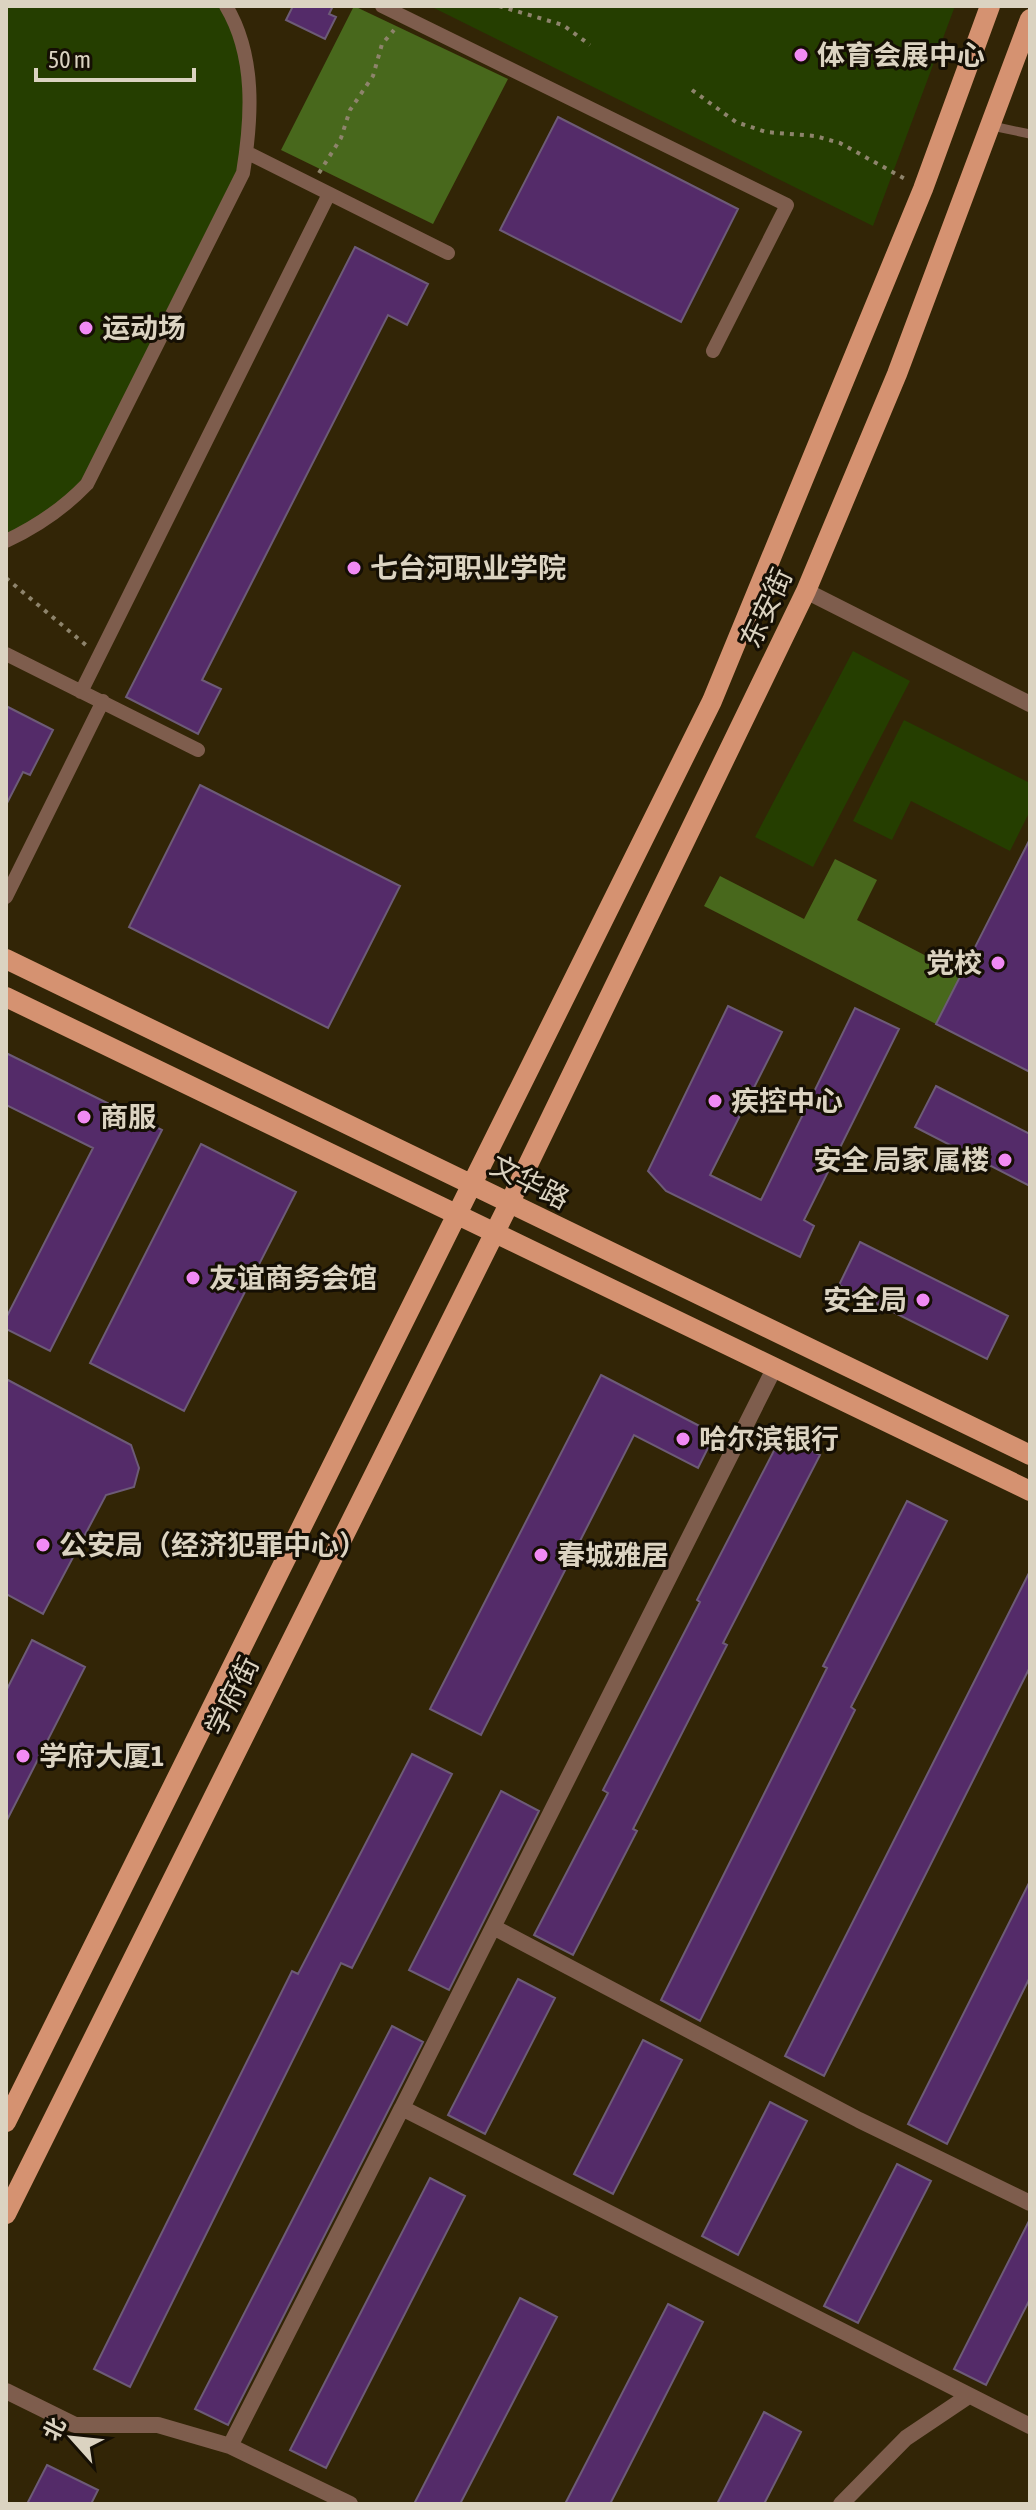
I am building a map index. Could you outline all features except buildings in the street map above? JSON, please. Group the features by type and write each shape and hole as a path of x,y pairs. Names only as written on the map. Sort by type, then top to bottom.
{"main road":[{"name":"东安街","path":"473,1185 712,701 923,189 990,6"},
{"name":"东安街","path":"509,1204 806,591 897,374 1030,19"},
{"name":"文华路","path":"6,959 1030,1455"},
{"path":"6,997 1030,1491"},
{"name":"学府街","path":"6,2122 473,1185"},
{"name":"学府街","path":"6,2214 509,1204"}],"street":[{"path":"6,541 37,526 66,506 87,484 243,173 250,128 249,81 234,19 226,6"},
{"path":"382,6 787,205 713,351"},
{"path":"246,152 448,253"},
{"path":"81,692 329,194"},
{"path":"806,591 1030,704"},
{"path":"6,654 198,750"},
{"path":"6,897 103,701"},
{"path":"230,2446 495,1928 775,1367"},
{"path":"495,1928 859,2120 1030,2203"},
{"path":"402,2108 967,2397 1030,2426"},
{"path":"6,2391 75,2425 158,2425 230,2446 350,2504"},
{"path":"841,2504 906,2438 967,2397"}],"lane":[{"path":"992,126 1030,134"}],"path":[{"path":"499,6 563,25 590,45"},
{"path":"311,185 341,138 350,110 373,76 382,44 404,17"},
{"path":"692,90 736,122 766,132 815,136 848,146 923,189"},
{"path":"6,578 99,655"}],"green space":[{"name":"运动场","path":"6,6 226,6 249,81 243,173 87,484 6,541"},
{"path":"354,6 508,79 433,224 281,150"},
{"path":"430,6 955,6 873,226"},
{"path":"853,651 910,681 813,867 755,837"},
{"path":"904,720 1030,783 1030,811 1010,851 911,801 892,840 853,821"},
{"path":"835,859 877,880 857,920 961,974 936,1024 704,906 720,876 804,919"}],"place":[{"name":"体育会展中心","path":"801,55"},
{"name":"运动场","path":"86,328"},
{"name":"七台河职业学院","path":"354,568"},
{"name":"党校","path":"998,963"},
{"name":"疾控中心","path":"715,1101"},
{"name":"商服","path":"84,1117"},
{"name":"安全 局家 属楼","path":"1005,1160"},
{"name":"友谊商务会馆","path":"193,1278"},
{"name":"安全局","path":"923,1300"},
{"name":"哈尔滨银行","path":"683,1439"},
{"name":"公安局（经济犯罪中心）","path":"43,1545"},
{"name":"春城雅居","path":"541,1555"},
{"name":"学府大厦1","path":"23,1756"}]}
